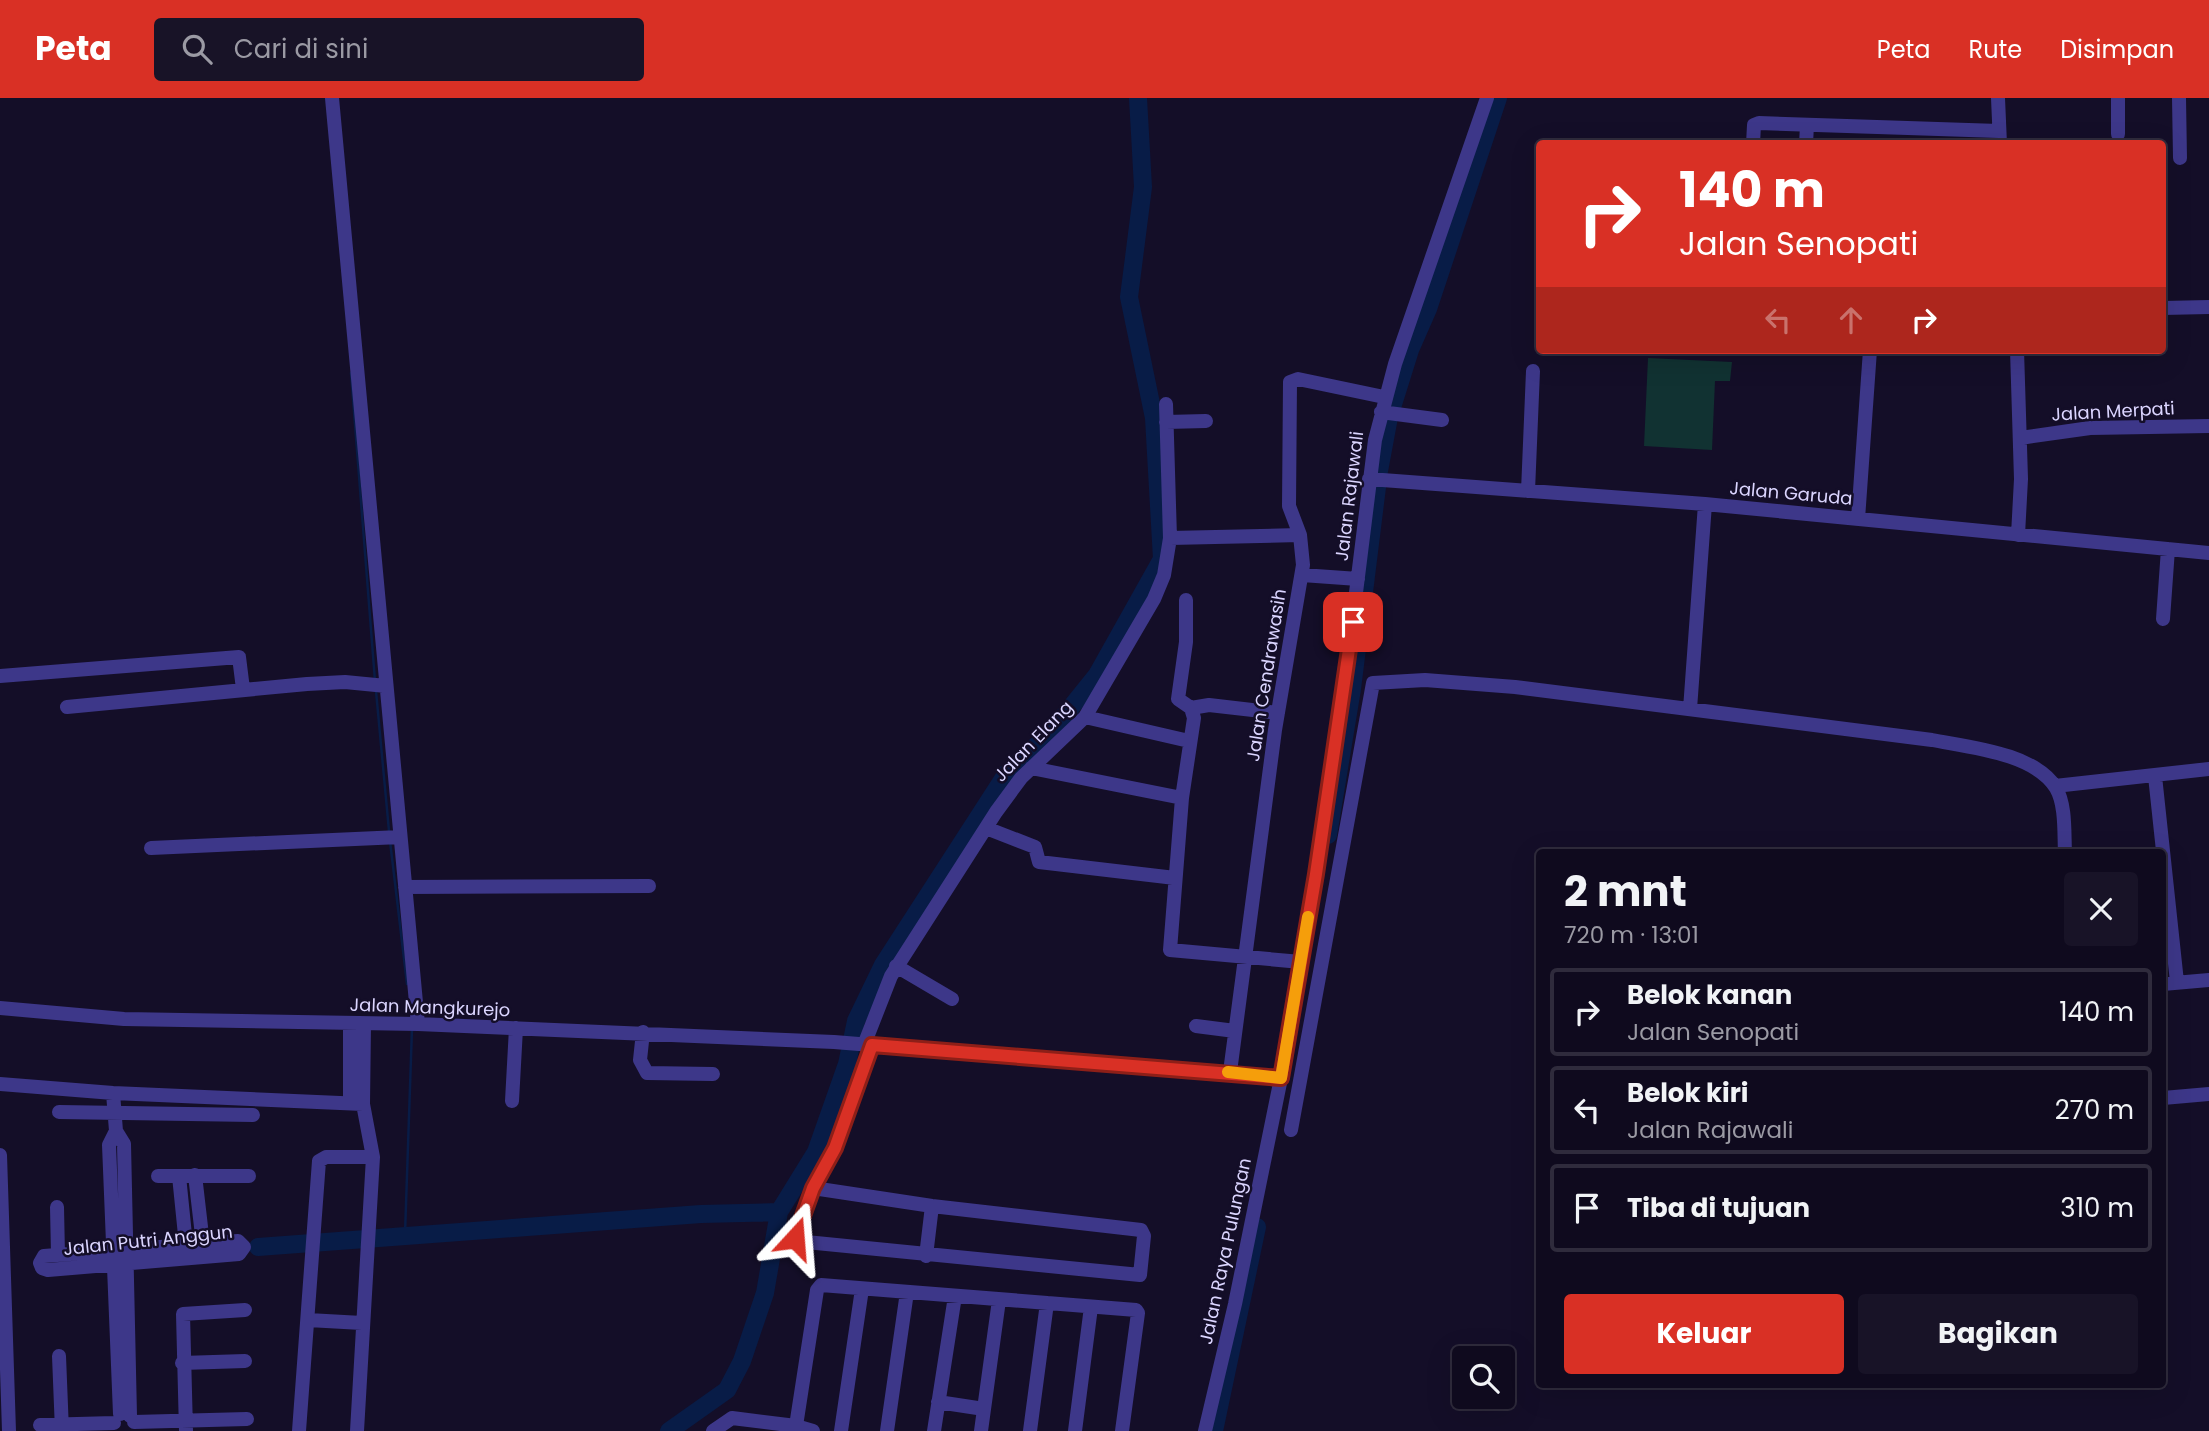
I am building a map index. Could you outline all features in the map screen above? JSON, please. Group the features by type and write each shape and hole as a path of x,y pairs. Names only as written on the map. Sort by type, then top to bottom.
{"street":[{"path":"332,98 380,686 394,837 405,887 411,1024"},
{"name":"Jalan Rajawali","path":"1281,1078 1358,579 1390,414 1384,397 1487,98"},
{"path":"1754,140 1756,124 1999,137 1998,98"},
{"path":"2118,98 2118,134"},
{"path":"2179,98 2179,158"},
{"path":"1806,140 1807,125"},
{"path":"2166,308 2209,307"},
{"path":"1858,519 1870,354"},
{"path":"2017,354 2021,479 2018,535"},
{"path":"1528,491 1534,371"},
{"name":"Jalan Cendrawasih","path":"1230,1072 1278,713 1302,575 1300,535 1289,506 1291,379 1384,397"},
{"name":"Jalan Elang","path":"926,1256 798,1243 795,1235 813,1188 835,1148 865,1045 896,966 1012,788 1085,717 1154,599 1164,575 1170,538 1166,404"},
{"path":"1390,414 1442,421"},
{"path":"1166,422 1206,421"},
{"name":"Jalan Merpati","path":"2020,438 2090,428 2209,426"},
{"name":"Jalan Garuda","path":"1379,480 1705,504 2209,553"},
{"path":"1690,709 1705,504"},
{"path":"1170,538 1300,535"},
{"path":"2163,620 2168,549"},
{"path":"1302,575 1358,579"},
{"path":"1186,600 1186,642 1178,699 1191,708 1194,718 1182,798 1169,933 1172,951 1301,962"},
{"path":"0,676 239,657 243,689"},
{"path":"1291,1130 1373,682 1425,680 1515,687 1932,740 1992,751 2023,763 2055,786 2060,803 2066,849"},
{"path":"67,707 243,689 345,682 380,686"},
{"path":"1191,708 1209,705 1278,713"},
{"path":"1085,717 1189,741"},
{"path":"1031,768 1182,798"},
{"path":"2055,786 2209,769"},
{"path":"2155,776 2160,849"},
{"path":"986,828 1035,846 1039,862 1175,878"},
{"path":"150,848 394,837"},
{"path":"405,887 649,886"},
{"path":"2166,928 2170,983 2209,980"},
{"path":"896,966 952,999"},
{"name":"Jalan Mangkurejo","path":"0,1007 100,1017 643,1032 865,1045 1281,1078"},
{"path":"357,1024 356,1104 373,1157 357,1431"},
{"path":"1196,1026 1235,1031"},
{"path":"512,1101 516,1028"},
{"path":"643,1032 640,1060 647,1073 713,1074"},
{"name":"Jalan Raya Pulungan","path":"1205,1431 1235,1304 1281,1078"},
{"path":"0,1084 113,1093 356,1104"},
{"path":"113,1093 116,1131 110,1145 121,1257 124,1423"},
{"path":"2166,1098 2209,1094"},
{"path":"59,1112 253,1115"},
{"path":"0,1155 9,1431"},
{"path":"299,1431 312,1231 321,1159 373,1157"},
{"path":"195,1175 203,1244"},
{"path":"158,1176 249,1176"},
{"path":"179,1176 186,1245"},
{"path":"813,1188 932,1206 1141,1230 1144,1236 1140,1275 926,1256 932,1206"},
{"path":"57,1208 58,1255"},
{"name":"Jalan Putri Anggun","path":"203,1244 186,1245 121,1257 42,1268 42,1257 58,1255 121,1257 239,1254 244,1249 238,1241 203,1244"},
{"path":"796,1426 818,1286 1136,1310 1139,1313 1122,1431"},
{"path":"841,1431 862,1289"},
{"path":"887,1431 907,1292"},
{"path":"934,1431 955,1296"},
{"path":"981,1431 999,1300"},
{"path":"1030,1431 1047,1303"},
{"path":"1075,1431 1091,1307"},
{"path":"186,1426 183,1314 245,1310"},
{"path":"307,1320 362,1323"},
{"path":"59,1356 62,1428"},
{"path":"183,1363 245,1361"},
{"path":"939,1402 984,1409"},
{"path":"713,1431 732,1418 818,1430"},
{"path":"40,1426 62,1428 124,1423 186,1426 247,1419"}],"green space":[{"path":"1648,358 1732,362 1730,381 1715,381 1712,450 1644,446"}],"waterway":[{"path":"669,1431 727,1390 742,1361 765,1293 779,1212 816,1152 847,1064 856,1021 883,965 1007,773 1052,731 1097,675 1162,559 1154,418 1129,297 1143,187 1138,98"},
{"path":"1328,835 1352,689 1379,471 1389,417 1498,98"},
{"path":"351,373 375,681"},
{"path":"376,691 389,831"},
{"path":"390,841 407,984"},
{"path":"405,1234 412,1028"},
{"path":"258,1247 701,1214 779,1212"},
{"path":"1214,1431 1257,1227"}],"slow traffic":[{"path":"1228,1072 1281,1078 1308,917"}],"route":[{"path":"795,1238 813,1188 835,1148 872,1045 1281,1078 1316,874 1353,622"}]}
